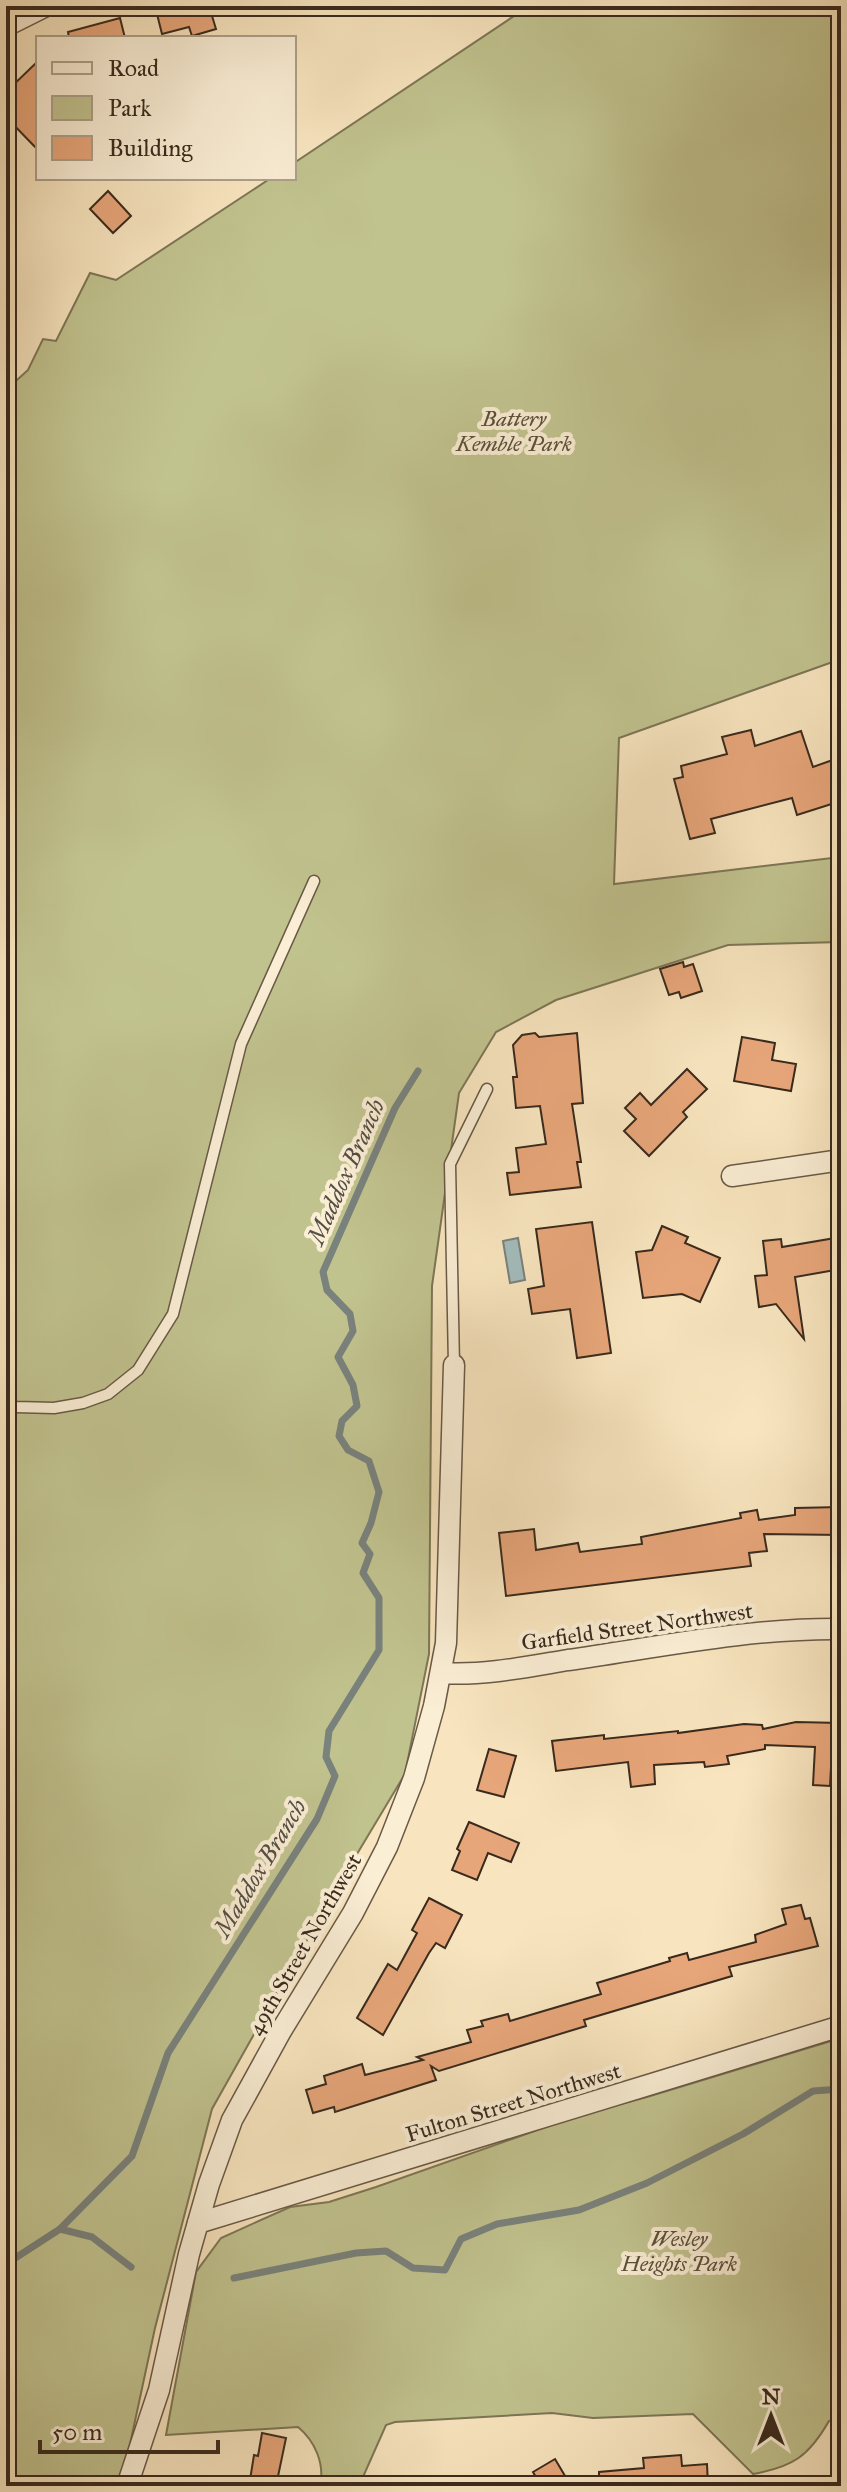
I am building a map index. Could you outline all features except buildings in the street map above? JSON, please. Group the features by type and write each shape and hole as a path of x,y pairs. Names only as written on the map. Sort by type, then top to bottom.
{"street":[{"path":"6,26 46,6"},
{"path":"732,1176 841,1160"},
{"name":"49th Street Northwest","path":"127,2486 159,2390 189,2254 217,2158 237,2111 281,2031 353,1913 390,1838 414,1778 434,1706 446,1632 454,1365"},
{"name":"Garfield Street Northwest","path":"441,1673 468,1674 525,1667 753,1633 841,1629"},
{"name":"Fulton Street Northwest","path":"198,2223 841,2026"}],"lane":[{"path":"6,1404 54,1408 83,1403 108,1394 138,1370 173,1314 241,1044 314,881"},
{"path":"454,1365 450,1164 487,1089"}],"green space":[{"name":"Battery Kemble Park","path":"529,6 841,6 841,659 619,738 614,884 832,858 841,862 841,942 728,945 556,1000 496,1032 459,1093 432,1286 429,1654 405,1774 330,1899 212,2109 155,2328 121,2486 6,2486 6,390 28,370 43,339 56,341 90,273 116,280 268,180 296,180 296,162"},
{"name":"Wesley Heights Park","path":"841,2038 841,2417 829,2421 814,2443 798,2458 779,2468 753,2474 693,2414 593,2418 552,2413 395,2422 386,2425 359,2486 320,2486 321,2469 317,2454 298,2427 166,2435 196,2272 221,2238 290,2207 329,2202 583,2114"}],"water":[{"path":"518,1238 525,1280 510,1283 503,1241"}],"waterway":[{"name":"Maddox Branch","path":"6,2264 60,2229 132,2156 168,2053 317,1819 335,1776 326,1757 329,1731 379,1650 379,1598 363,1573 370,1554 362,1543 379,1492 369,1461 348,1450 339,1436 342,1421 357,1406 353,1385 338,1357 353,1331 350,1314 327,1290 323,1272 395,1108 418,1071"},
{"path":"234,2278 356,2253 386,2251 413,2268 445,2270 461,2239 497,2224 579,2210 647,2183 743,2134 813,2091 841,2089"},
{"path":"60,2229 92,2237 131,2267"}]}
